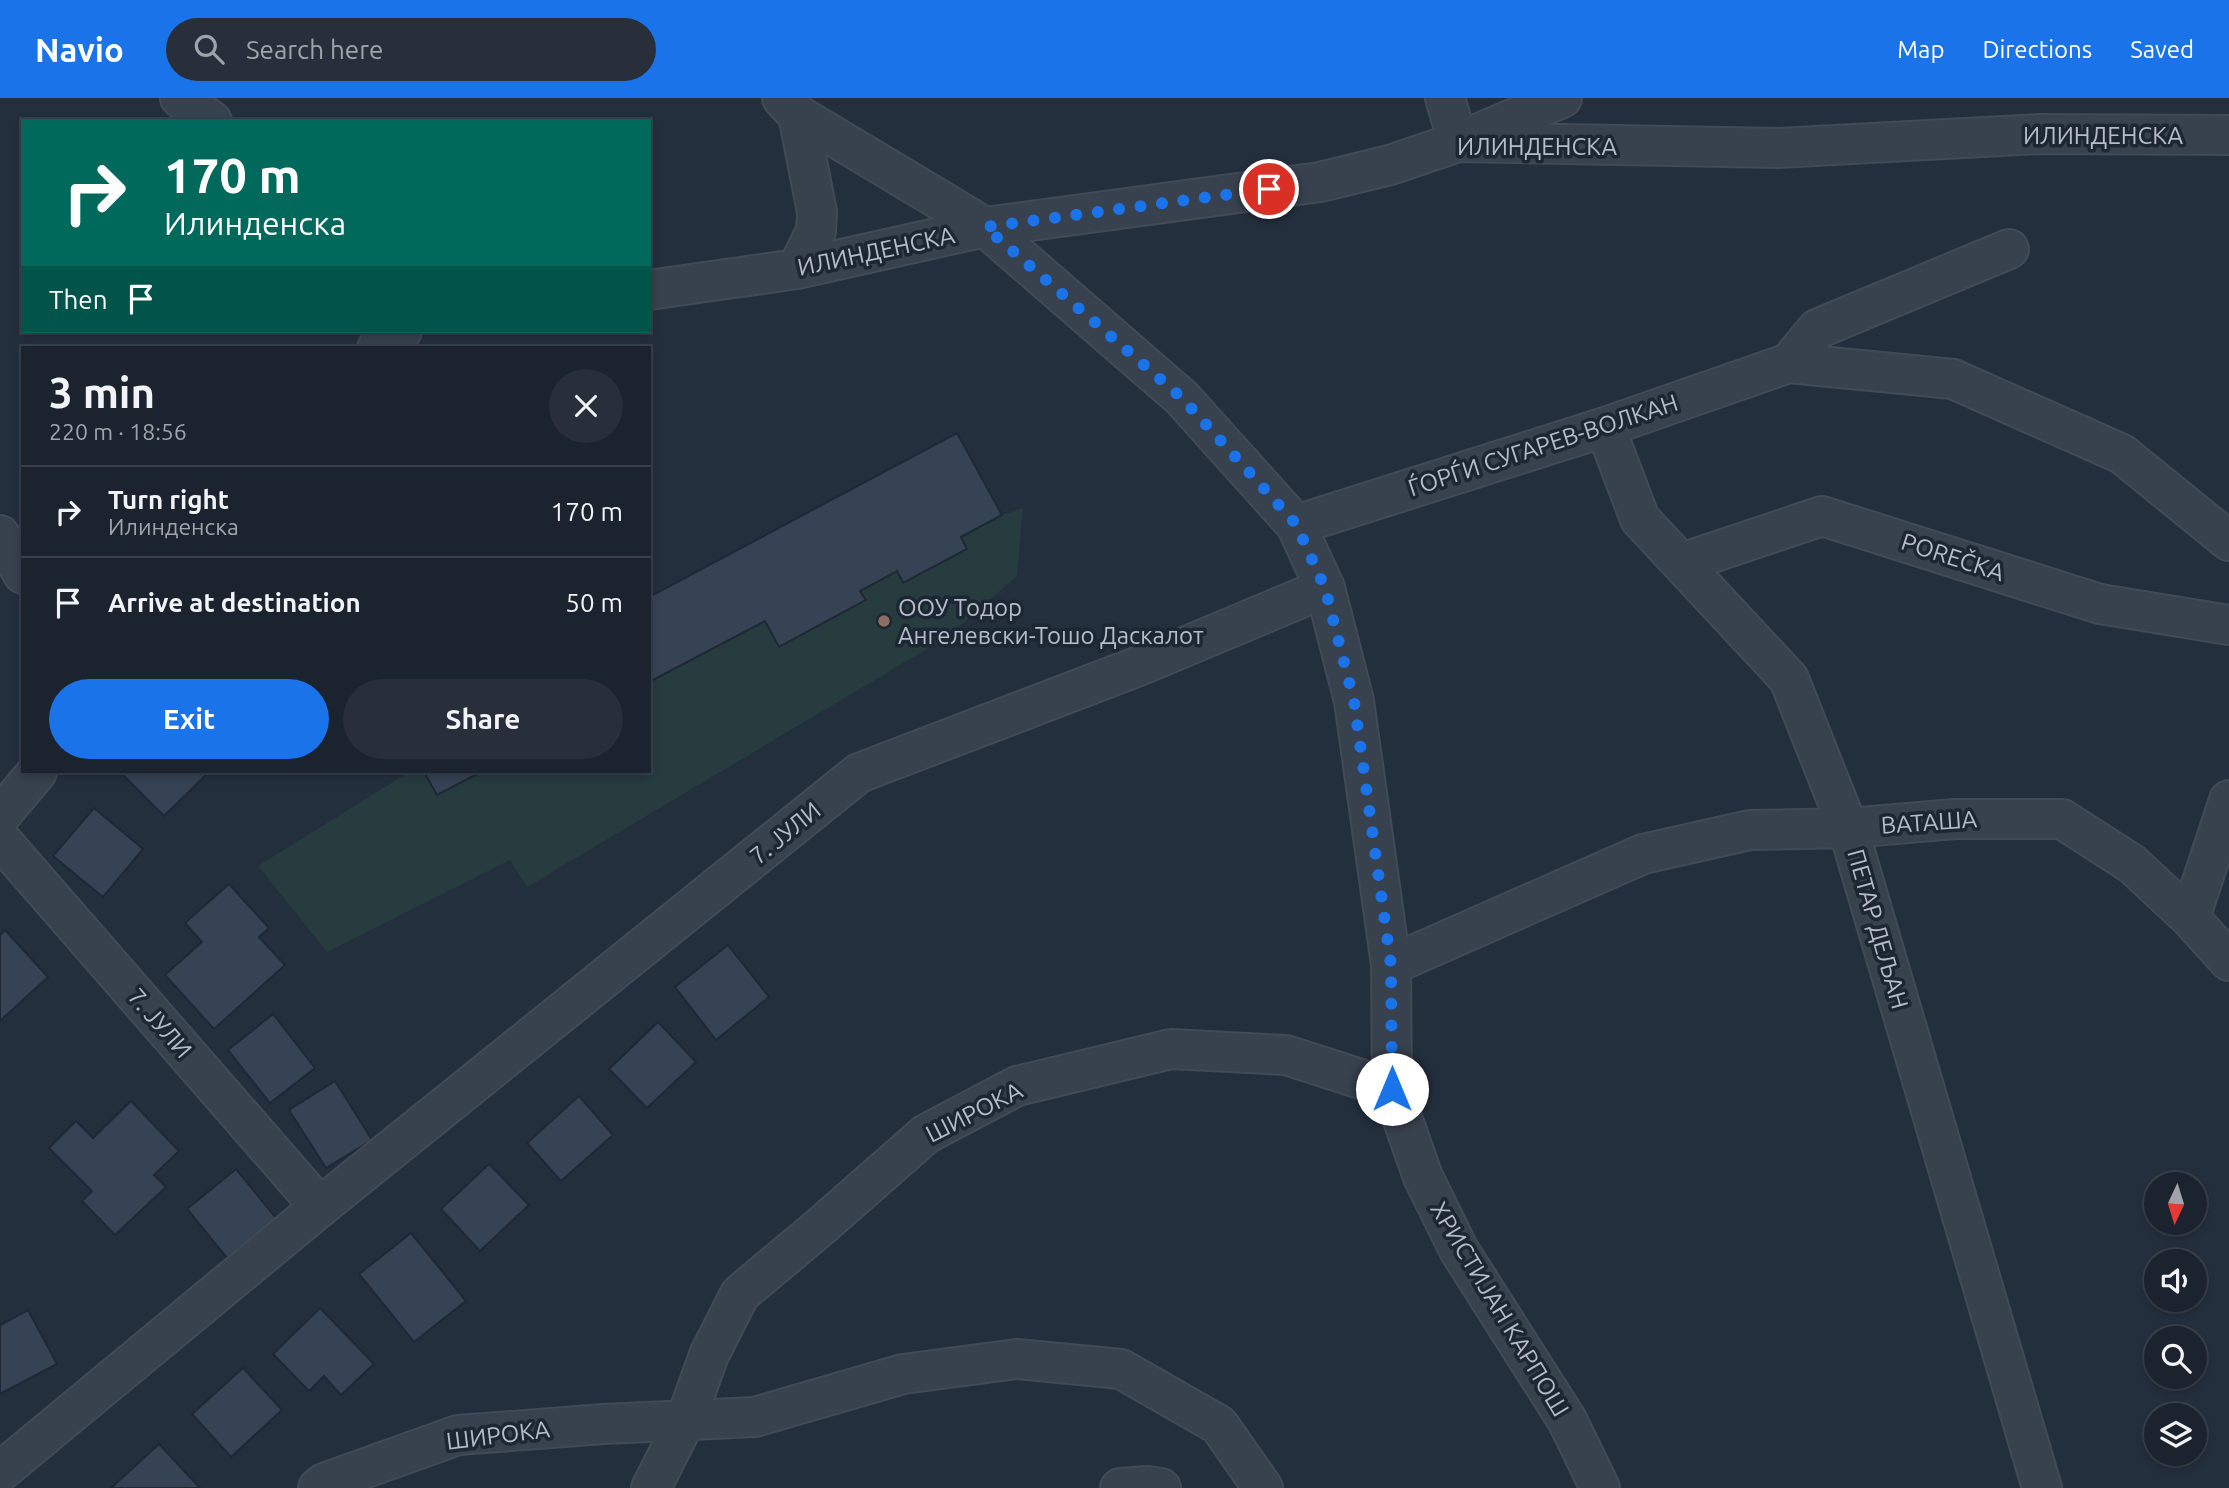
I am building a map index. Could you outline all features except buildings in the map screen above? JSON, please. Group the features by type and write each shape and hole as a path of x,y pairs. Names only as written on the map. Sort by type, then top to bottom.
{"street":[{"path":"180,98 209,119"},
{"path":"1445,98 1458,142 1562,98"},
{"path":"790,106 817,212 816,231 797,270"},
{"name":"ХРИСТИЈАН КАРПОШ","path":"790,106 985,227 1182,398 1296,524 1325,588 1354,701 1391,965 1392,1089 1423,1177 1459,1250 1567,1420 1600,1488"},
{"name":"ИЛИНДЕНСКА","path":"651,290 797,270 985,227 1320,182 1390,166 1458,142 1778,148 2040,134 2229,135"},
{"path":"1789,363 1817,330 2009,249"},
{"path":"380,346 401,333"},
{"name":"ЃОРЃИ СУГАРЕВ-ВОЛКАН","path":"1296,524 1605,427 1789,363 1953,379 2122,454 2229,541"},
{"name":"ПЕТАР ДЕЉАН","path":"1605,427 1640,519 1789,679 1848,828 2042,1488"},
{"name":"POREČKA","path":"1682,564 1822,516 2100,604 2229,625"},
{"path":"0,535 21,572"},
{"path":"0,587 21,576"},
{"name":"7. ЈУЛИ","path":"0,1472 320,1207 859,774 1139,666 1325,588"},
{"path":"0,816 36,773"},
{"path":"2190,918 2229,800"},
{"name":"ВАТАША","path":"1391,965 1643,854 1750,830 1848,828 1955,819 2062,819 2132,864 2190,918 2229,961"},
{"name":"7. ЈУЛИ","path":"0,839 320,1207"},
{"name":"ШИРОКА","path":"651,1488 686,1419 709,1355 740,1294 926,1134 1017,1086 1171,1049 1286,1055 1392,1089"},
{"path":"686,1419 755,1417 903,1374 1017,1359 1121,1369 1219,1425 1263,1488"},
{"name":"ШИРОКА","path":"318,1488 324,1483 458,1435 686,1419"},
{"path":"1120,1488 1161,1488"}],"green space":[{"path":"1023,508 1017,576 947,637 527,887 510,860 327,952 258,866 407,773 425,773 437,795 479,773 651,773 651,681 765,621 779,647 865,601 860,591 897,571 904,583 967,549 961,537 1002,515"}],"place":[{"name":"ООУ Тодор Ангелевски-Тошо Даскалот","path":"884,621"}],"route":[{"path":"1269,189 985,227 1182,398 1296,524 1325,588 1354,701 1391,965 1392,1089"}]}
